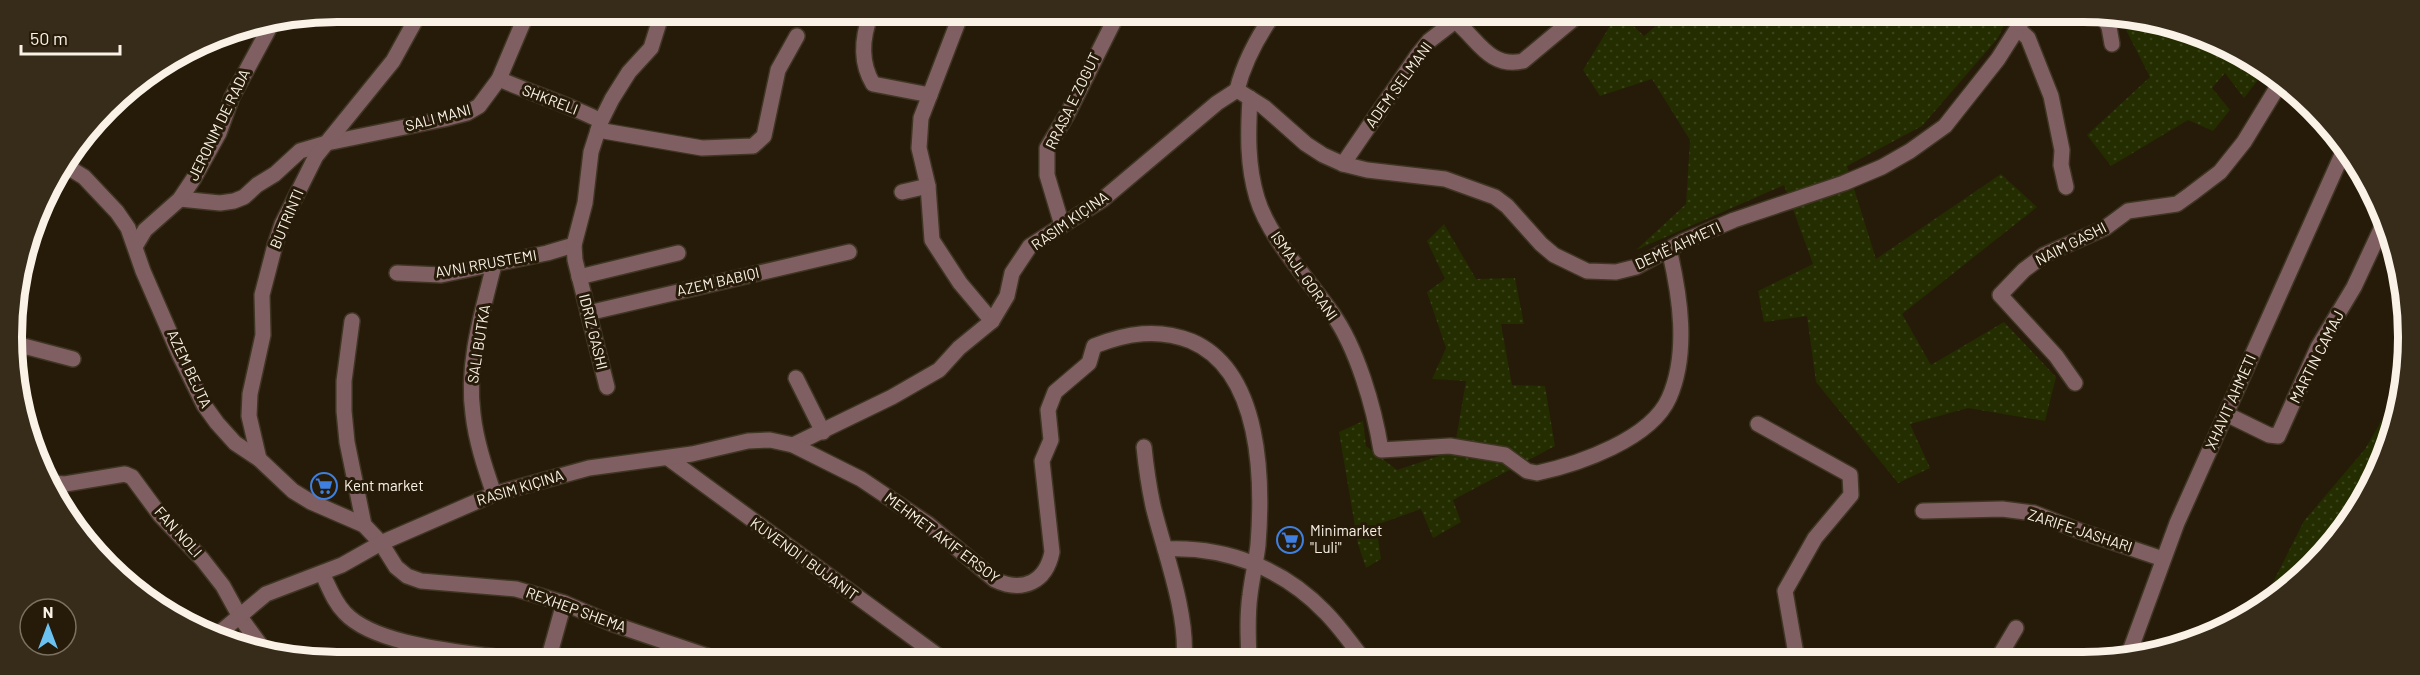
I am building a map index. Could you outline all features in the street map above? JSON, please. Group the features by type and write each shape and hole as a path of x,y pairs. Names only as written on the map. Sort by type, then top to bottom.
{"street":[{"name":"BUTRINTI","path":"259,459 249,416 250,394 263,335 262,295 282,224 316,156 393,60 414,22"},
{"name":"SALI MANI","path":"180,199 219,203 234,201 244,197 257,185 288,164 300,151 327,143 467,113 479,106 499,79 524,22"},
{"path":"574,245 581,224 591,152 599,125 629,72 651,48 659,22"},
{"path":"868,22 863,60 873,84 930,96"},
{"path":"958,22 921,118 919,135 922,163 928,186 932,240 960,283 992,321"},
{"name":"RRASA E ZOGUT","path":"1062,225 1047,175 1047,148 1068,113 1114,22"},
{"name":"ISMAJL GORANI","path":"1268,22 1258,35 1243,70 1249,158 1257,198 1264,217 1334,315 1349,345 1378,430 1381,450 1450,446 1505,455 1527,471 1538,473 1600,453 1641,429 1657,416 1669,398 1679,358 1681,333 1679,308 1669,249"},
{"name":"ADEM SELMANI","path":"1343,164 1417,56 1430,41 1454,22"},
{"name":"ADEM SELMANI","path":"1456,22 1480,48 1504,61 1514,63 1523,61 1570,22"},
{"name":"DEMË AHMETI","path":"1244,94 1264,107 1306,144 1343,164 1367,170 1445,179 1495,197 1507,206 1540,244 1554,255 1587,271 1616,272 1636,267 1669,249 1734,220 1844,183 1910,151 1945,126 1998,59 2021,23"},
{"name":"DEMË AHMETI","path":"2021,23 2051,96 2062,150 2061,165 2066,187"},
{"path":"2106,23 2112,44"},
{"name":"JERONIM DE RADA","path":"136,245 146,230 180,199 219,133 232,97 268,31"},
{"name":"SHKRELI","path":"499,79 530,93 572,106 599,125 694,147 753,146 764,136 778,70 797,36"},
{"name":"NAIM GASHI","path":"2075,383 2056,356 2011,310 2000,295 2024,270 2044,255 2105,228 2128,211 2177,204 2201,187 2220,172 2244,142 2276,90"},
{"name":"RASIM KIÇINA","path":"222,631 266,594 322,573 381,543 494,494 589,468 668,458 748,441 770,440 794,445 892,397 939,370 959,348 992,321 1007,296 1012,273 1030,246 1102,200 1217,103 1244,94"},
{"name":"XHAVIT AHMETI","path":"2131,649 2163,559 2341,158"},
{"name":"AZEM BEJTA","path":"72,169 84,177 117,212 128,228 136,245 142,271 204,405 235,443 259,459 302,496 364,525"},
{"path":"902,192 928,186"},
{"name":"MARTIN CAMAJ","path":"2226,414 2269,435 2278,436 2318,347 2354,287 2380,232"},
{"name":"AVNI RRUSTEMI","path":"397,273 441,275 494,265 574,245"},
{"name":"IDRIZ GASHI","path":"574,245 579,278 607,387"},
{"name":"AZEM BABIQI","path":"588,313 849,252"},
{"name":"IDRIZ GASHI","path":"579,278 678,253"},
{"name":"SALI BUTKA","path":"494,265 476,341 472,394 477,435 494,494"},
{"path":"352,321 344,381 344,411 347,442 364,525"},
{"name":"MEHMET AKIF ERSOY","path":"794,445 828,461 891,498 928,524 995,580 1007,585 1020,586 1041,575 1049,563 1052,552 1042,461 1051,440 1048,410 1055,392 1089,363 1094,346 1136,333 1178,336 1198,344 1214,355 1228,369 1247,404 1255,443 1259,489 1255,563"},
{"path":"22,347 73,359"},
{"path":"796,378 823,432"},
{"path":"1758,424 1850,475 1851,495 1815,538 1785,591 1796,652"},
{"path":"1144,447 1153,506 1180,617 1185,652"},
{"name":"KUVENDI I BUJANIT","path":"668,458 933,652"},
{"name":"FAN NOLI","path":"59,483 125,474 132,477 160,515 202,559 223,586 240,617 259,643"},
{"name":"ZARIFE JASHARI","path":"1923,512 2002,509 2034,513 2163,559"},
{"name":"REXHEP SHEMA","path":"364,525 381,543 396,567 414,578 442,584 516,589 564,603 613,624 695,652"},
{"path":"1165,549 1211,550 1255,563 1302,593 1324,611 1357,652"},
{"path":"1249,652 1247,629 1255,563"},
{"path":"322,573 335,600 345,614 361,626 380,635 460,652"},
{"path":"550,652 564,603"},
{"path":"2002,652 2016,628"}],"green space":[{"path":"1612,22 1629,22 1644,36 1660,22 2005,22 1998,38 1922,126 1847,166 1876,259 2001,174 2037,207 1902,314 1931,365 2004,322 2056,377 2045,421 1968,408 1910,424 1930,468 1898,483 1816,382 1807,316 1764,322 1758,291 1813,264 1784,185 1636,250 1686,204 1690,140 1652,79 1600,96 1583,70"},
{"path":"2124,25 2164,33 2203,46 2260,77 2244,98 2225,73 2212,88 2230,110 2213,131 2188,120 2111,166 2087,135 2150,77"},
{"path":"1444,224 1476,279 1515,278 1524,324 1501,324 1512,385 1545,386 1555,446 1453,500 1461,522 1433,538 1421,509 1376,525 1381,559 1366,568 1358,544 1339,432 1363,421 1366,446 1397,470 1454,451 1466,381 1432,379 1446,348 1427,292 1445,279 1427,241"},
{"path":"2389,408 2374,458 2344,513 2305,560 2269,591 2304,521 2365,449"}],"place":[{"name":"Kent market","path":"324,486"},
{"name":"Minimarket \"Luli\"","path":"1290,540"}]}
